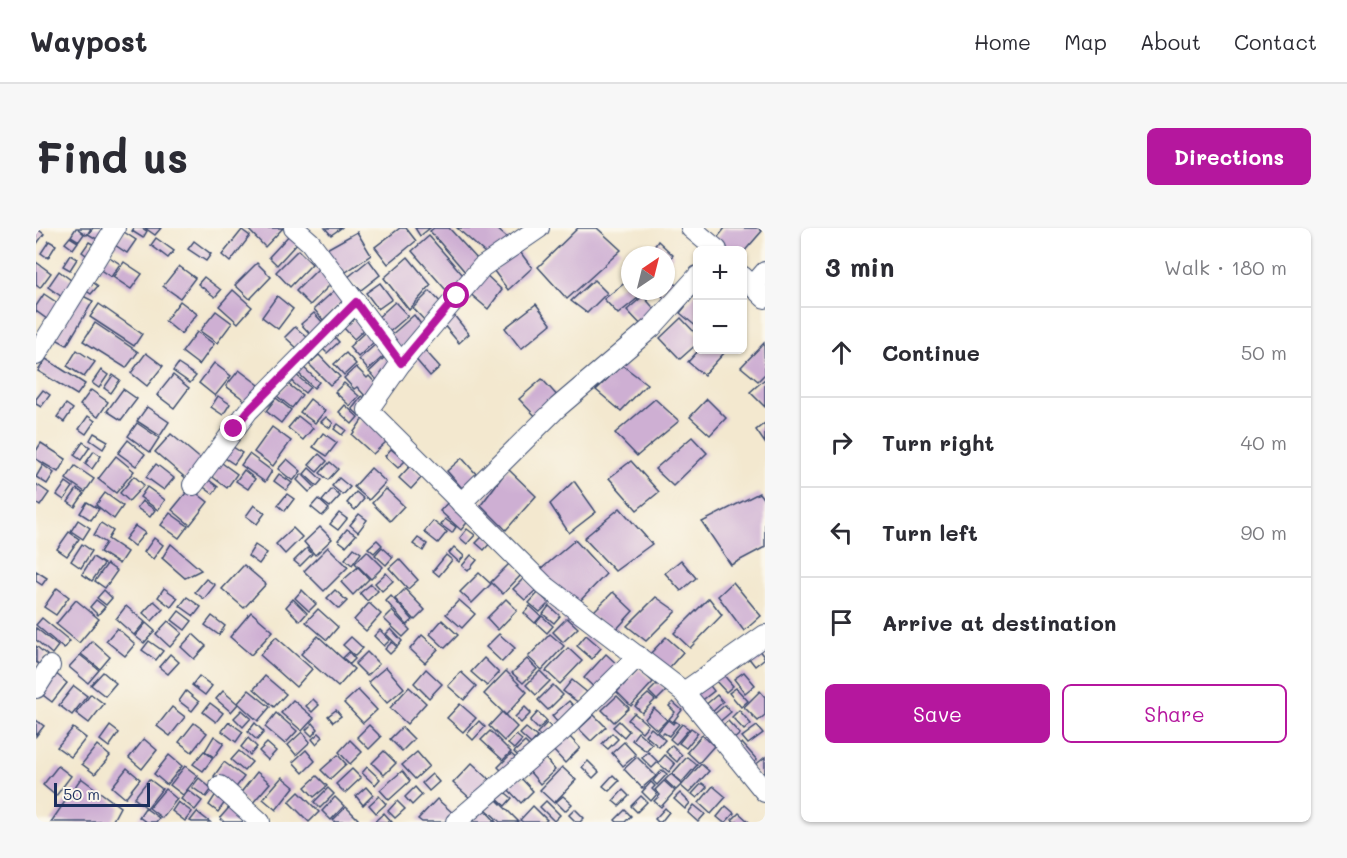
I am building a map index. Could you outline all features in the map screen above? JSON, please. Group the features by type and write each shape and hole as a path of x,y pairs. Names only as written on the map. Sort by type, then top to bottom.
{"street":[{"path":"36,355 115,228"},
{"path":"294,228 310,242 401,363"},
{"path":"539,228 482,267 401,363 368,410 544,585 684,692 765,792"},
{"path":"691,228 712,246"},
{"path":"461,503 558,406 652,327 693,282"},
{"path":"193,485 248,411 356,302"},
{"path":"684,692 765,635"},
{"path":"456,822 562,731 638,656"},
{"path":"36,688 50,666"},
{"path":"220,786 260,822"}],"building":[{"path":"36,228 44,234 36,245"},
{"path":"76,228 91,228 87,235 78,229 84,234 79,241 71,236"},
{"path":"93,228 104,228 100,241 88,234"},
{"path":"134,228 147,231 143,238 132,231"},
{"path":"145,228 161,228 155,235"},
{"path":"247,228 283,228 265,247"},
{"path":"325,228 341,228 331,235"},
{"path":"400,228 406,228 416,241 388,264 375,247"},
{"path":"415,228 430,228 420,236"},
{"path":"434,228 449,228 479,261 467,274 430,231"},
{"path":"457,228 496,228 512,242 493,260"},
{"path":"578,228 597,228 621,250 567,299 538,267"},
{"path":"725,228 758,228 762,231 747,248 747,246 720,246 714,242"},
{"path":"242,230 250,236 230,262 222,255"},
{"path":"124,232 136,240 127,253 115,245"},
{"path":"357,232 371,255 343,274 323,251"},
{"path":"291,233 299,241 277,265 269,257"},
{"path":"429,236 469,282 452,297 412,251"},
{"path":"70,237 78,242 73,249 65,243"},
{"path":"156,238 174,251 168,258 151,245"},
{"path":"49,241 56,245 48,258 41,253"},
{"path":"194,241 211,254 206,261 188,249"},
{"path":"89,242 96,246 89,257 82,252"},
{"path":"518,249 532,268 508,290 494,271"},
{"path":"298,250 312,264 290,287 276,272"},
{"path":"70,255 77,259 70,270 63,266"},
{"path":"108,256 120,264 111,277 99,269"},
{"path":"408,257 431,285 409,310 384,278"},
{"path":"369,260 380,275 361,290 347,278"},
{"path":"36,262 51,273 40,288 36,285"},
{"path":"124,262 142,274 131,289 113,277"},
{"path":"257,263 271,277 250,299 235,285"},
{"path":"179,266 195,278 180,298 163,286"},
{"path":"318,269 332,283 310,305 296,291"},
{"path":"481,270 502,290 488,309 467,291"},
{"path":"59,271 76,284 65,299 48,287"},
{"path":"204,277 221,290 215,297 198,284"},
{"path":"594,280 607,293 587,313 571,301"},
{"path":"91,281 98,286 91,294 85,290"},
{"path":"380,283 392,299 378,309 366,293"},
{"path":"675,284 680,289 675,295"},
{"path":"621,286 621,300 635,300 618,314 604,299"},
{"path":"336,289 344,300 323,320 314,309"},
{"path":"233,290 252,307 238,323 219,306"},
{"path":"430,291 443,305 426,322 413,308"},
{"path":"44,294 62,306 51,322 36,311 36,306"},
{"path":"81,295 93,301 67,345 56,339"},
{"path":"277,296 293,309 278,329 262,317"},
{"path":"693,297 693,324 680,313"},
{"path":"638,300 647,300 658,313 644,328 627,310"},
{"path":"180,301 197,314 181,334 165,321"},
{"path":"395,302 408,316 387,334 375,320"},
{"path":"99,304 142,334 134,346 90,317"},
{"path":"536,304 551,324 521,349 505,328"},
{"path":"216,311 232,323 217,343 200,331"},
{"path":"314,313 324,324 311,335 301,324"},
{"path":"453,314 469,334 459,343 442,323"},
{"path":"414,315 423,327 400,349 389,337"},
{"path":"357,317 366,328 354,339 344,328"},
{"path":"681,318 693,331 693,347 680,359 660,338"},
{"path":"95,323 138,352 126,368 83,341"},
{"path":"295,327 308,338 298,349 285,337"},
{"path":"329,331 339,342 327,353 317,343"},
{"path":"366,331 375,341 358,357 349,347"},
{"path":"197,332 214,344 199,365 182,352"},
{"path":"764,343 765,374 758,381 741,367"},
{"path":"376,344 386,354 368,370 359,359"},
{"path":"423,348 440,367 430,376 413,356"},
{"path":"77,350 95,362 84,377 67,366"},
{"path":"146,353 163,366 147,386 131,373"},
{"path":"346,353 356,364 344,375 334,364"},
{"path":"695,354 723,354 704,375 688,362"},
{"path":"319,355 340,377 330,385 309,364"},
{"path":"386,356 396,366 379,382 369,372"},
{"path":"46,359 85,384 77,395 38,371"},
{"path":"214,363 231,376 215,396 199,383"},
{"path":"178,364 196,376 190,383 173,371"},
{"path":"622,365 647,384 621,411 596,390"},
{"path":"303,367 319,382 314,388 297,372"},
{"path":"356,367 379,387 367,398 344,378"},
{"path":"101,370 108,375 99,388 92,383"},
{"path":"239,370 263,388 251,405 226,386"},
{"path":"295,374 310,387 305,393 290,380"},
{"path":"113,375 120,380 111,393 104,388"},
{"path":"173,375 189,388 174,408 157,395"},
{"path":"542,379 561,400 540,421 519,399"},
{"path":"765,379 765,407 750,392"},
{"path":"344,383 359,396 350,406 335,392"},
{"path":"288,384 302,395 292,408 277,396"},
{"path":"123,389 137,399 121,420 107,411"},
{"path":"43,390 50,395 41,407 36,404 36,399"},
{"path":"91,390 108,402 98,417 80,405"},
{"path":"218,396 230,404 223,415 211,407"},
{"path":"362,396 368,401 360,416 352,409"},
{"path":"276,398 291,410 281,423 266,411"},
{"path":"310,399 325,411 315,423 300,412"},
{"path":"655,399 679,421 637,456 615,433"},
{"path":"707,399 726,418 710,435 690,417"},
{"path":"66,404 73,409 64,422 57,417"},
{"path":"345,405 358,417 352,424 339,412"},
{"path":"147,407 169,422 160,436 137,421"},
{"path":"88,416 95,421 86,434 79,429"},
{"path":"298,416 313,428 303,440 288,428"},
{"path":"326,417 333,423 330,428 321,422"},
{"path":"364,417 386,442 373,454 352,435"},
{"path":"137,423 159,438 150,452 128,436"},
{"path":"765,423 765,443 756,430"},
{"path":"338,424 346,430 342,435 334,429"},
{"path":"272,427 291,441 273,466 254,452"},
{"path":"94,433 108,441 103,449 90,440"},
{"path":"323,433 337,443 327,456 313,447"},
{"path":"171,434 203,461 188,480 155,452"},
{"path":"692,437 707,453 673,486 655,469"},
{"path":"128,440 145,454 136,466 118,453"},
{"path":"83,442 90,447 81,460 74,455"},
{"path":"41,443 66,459 58,472 36,459 36,451"},
{"path":"227,443 242,453 234,464 219,454"},
{"path":"391,449 405,461 398,468 385,456"},
{"path":"94,451 101,456 92,469 85,464"},
{"path":"249,454 272,471 265,482 241,465"},
{"path":"319,454 327,461 317,472 309,465"},
{"path":"116,456 134,471 116,493 98,479"},
{"path":"215,458 237,474 227,488 205,471"},
{"path":"462,458 477,475 462,488 447,471"},
{"path":"287,459 301,471 293,481 278,469"},
{"path":"631,461 659,492 637,510 609,478"},
{"path":"330,462 338,469 328,480 320,473"},
{"path":"156,464 174,478 164,490 146,477"},
{"path":"43,465 54,473 47,484 36,477"},
{"path":"75,466 94,479 85,492 66,479"},
{"path":"410,466 422,477 411,489 399,478"},
{"path":"309,468 322,480 317,486 304,474"},
{"path":"371,468 386,482 369,500 354,487"},
{"path":"508,469 536,496 506,530 481,505"},
{"path":"244,470 255,479 248,489 236,481"},
{"path":"279,474 292,483 286,490 274,481"},
{"path":"302,474 315,487 309,492 297,480"},
{"path":"134,476 144,485 129,501 120,493"},
{"path":"206,478 218,487 213,494 201,485"},
{"path":"339,478 350,487 343,495 332,486"},
{"path":"574,481 596,512 569,533 550,504"},
{"path":"66,482 73,487 64,500 57,495"},
{"path":"36,484 49,493 40,506 36,503"},
{"path":"147,487 165,500 158,510 140,497"},
{"path":"190,488 208,502 190,525 172,510"},
{"path":"77,489 84,494 75,507 68,502"},
{"path":"332,489 340,496 330,507 322,501"},
{"path":"386,489 404,506 390,521 372,503"},
{"path":"356,492 364,499 355,510 347,503"},
{"path":"105,493 123,506 114,519 96,505"},
{"path":"759,493 765,501 765,547 731,565 702,522"},
{"path":"287,494 294,499 285,511 278,505"},
{"path":"318,499 329,509 322,516 311,507"},
{"path":"142,501 155,510 150,517 137,508"},
{"path":"449,501 470,519 461,530 440,511"},
{"path":"87,502 99,509 91,520 80,513"},
{"path":"254,505 265,513 257,524 246,516"},
{"path":"620,508 652,544 615,571 584,538"},
{"path":"170,513 188,526 179,538 161,525"},
{"path":"339,513 347,519 338,530 330,524"},
{"path":"359,514 367,520 358,532 350,525"},
{"path":"445,519 456,527 452,533 441,525"},
{"path":"78,520 90,528 83,539 71,531"},
{"path":"433,521 447,532 438,543 424,532"},
{"path":"101,523 113,531 108,539 127,552 119,564 100,552 106,543 94,535"},
{"path":"135,526 145,533 134,546 125,539"},
{"path":"320,527 332,539 315,555 304,542"},
{"path":"293,528 302,537 285,554 276,544"},
{"path":"347,529 356,535 346,546 338,540"},
{"path":"467,529 475,535 467,544 460,538"},
{"path":"69,532 79,539 67,556 57,549"},
{"path":"484,535 492,541 484,550 476,543"},
{"path":"154,538 163,545 153,559 144,552"},
{"path":"418,538 427,544 423,551 413,544"},
{"path":"377,540 382,545 374,553 368,548"},
{"path":"575,540 606,574 577,604 539,571"},
{"path":"82,544 92,551 81,568 71,561"},
{"path":"171,544 201,570 185,578 162,558"},
{"path":"255,545 267,553 259,564 248,556"},
{"path":"328,547 348,567 324,591 304,571"},
{"path":"382,547 393,557 386,565 375,555"},
{"path":"454,547 464,556 459,562 449,553"},
{"path":"307,548 312,554 300,566 294,561"},
{"path":"354,548 361,553 352,565 345,559"},
{"path":"367,551 383,567 371,579 355,563"},
{"path":"446,555 452,560 439,576 433,571"},
{"path":"471,555 477,560 468,571 462,566"},
{"path":"93,557 104,564 92,581 82,574"},
{"path":"399,559 418,580 408,589 389,568"},
{"path":"681,560 696,578 681,591 665,573"},
{"path":"510,563 522,574 503,594 491,582"},
{"path":"107,564 117,571 105,588 95,581"},
{"path":"244,565 266,584 244,608 222,589"},
{"path":"358,567 369,579 353,595 341,582"},
{"path":"36,571 47,578 42,585 36,581"},
{"path":"386,573 393,581 382,591 375,583"},
{"path":"479,573 491,584 472,603 460,592"},
{"path":"524,578 536,590 525,600 513,589"},
{"path":"206,579 215,585 204,599 195,592"},
{"path":"733,582 761,616 744,631 718,596"},
{"path":"371,584 378,591 367,601 360,593"},
{"path":"57,588 69,597 56,615 44,607"},
{"path":"164,588 178,598 171,607 158,597"},
{"path":"405,589 425,610 415,620 395,599"},
{"path":"104,590 112,598 106,605 97,598"},
{"path":"302,590 316,604 309,611 295,598"},
{"path":"335,590 347,601 339,609 327,598"},
{"path":"613,592 633,611 615,631 590,615"},
{"path":"538,593 549,603 540,612 529,603"},
{"path":"391,596 413,620 407,625 386,601"},
{"path":"187,597 201,607 194,616 180,606"},
{"path":"656,597 676,611 646,641 627,626"},
{"path":"709,598 722,615 690,648 674,633"},
{"path":"293,599 307,613 300,621 286,607"},
{"path":"506,599 517,610 498,630 487,618"},
{"path":"76,600 99,619 79,643 56,624"},
{"path":"96,600 105,607 98,615 90,607"},
{"path":"459,600 475,614 462,628 446,614"},
{"path":"154,601 163,609 152,621 143,613"},
{"path":"369,603 381,614 366,631 354,620"},
{"path":"126,606 145,622 134,635 116,619"},
{"path":"530,606 541,616 535,623 524,613"},
{"path":"549,606 560,616 554,623 543,614"},
{"path":"318,609 338,627 327,640 306,622"},
{"path":"179,611 192,621 185,630 172,620"},
{"path":"392,611 410,630 403,637 384,619"},
{"path":"251,612 273,631 251,655 230,637"},
{"path":"212,616 225,626 219,635 205,625"},
{"path":"542,616 553,626 547,633 536,623"},
{"path":"42,618 70,641 64,649 36,625"},
{"path":"567,618 578,628 563,642 553,632"},
{"path":"442,620 458,635 445,648 430,634"},
{"path":"168,621 182,633 170,647 156,634"},
{"path":"146,623 155,631 144,643 135,636"},
{"path":"36,628 58,646 52,654 36,640"},
{"path":"117,628 135,644 125,656 106,641"},
{"path":"391,629 402,641 398,646 386,634"},
{"path":"380,630 390,640 384,646 374,636"},
{"path":"193,634 206,646 194,659 181,647"},
{"path":"499,634 515,648 502,662 486,647"},
{"path":"550,634 564,646 542,670 528,657"},
{"path":"422,635 438,649 425,663 410,649"},
{"path":"586,635 601,648 592,659 577,646"},
{"path":"318,636 354,669 338,687 301,654"},
{"path":"276,637 312,669 296,687 260,655"},
{"path":"351,637 363,648 355,656 343,645"},
{"path":"666,637 683,652 669,668 650,654"},
{"path":"92,641 110,657 100,669 81,654"},
{"path":"149,641 163,651 156,660 142,650"},
{"path":"392,642 397,647 390,654 385,649"},
{"path":"754,644 765,658 755,666 744,652"},
{"path":"36,646 47,655 39,664 36,662"},
{"path":"568,648 582,661 560,684 546,671"},
{"path":"349,652 355,659 350,664 343,658"},
{"path":"367,652 379,664 367,676 355,664"},
{"path":"170,654 179,662 168,674 159,667"},
{"path":"606,654 620,667 598,691 584,678"},
{"path":"80,655 99,670 88,683 69,667"},
{"path":"484,658 499,673 487,686 471,672"},
{"path":"527,659 537,669 523,683 512,673"},
{"path":"386,667 404,688 387,703 368,682"},
{"path":"426,669 442,684 429,698 414,683"},
{"path":"639,669 653,682 631,706 617,692"},
{"path":"506,671 527,692 506,715 484,694"},
{"path":"540,671 550,681 536,695 526,685"},
{"path":"54,672 67,683 52,702 39,692"},
{"path":"103,672 116,683 105,696 91,685"},
{"path":"461,672 476,686 464,700 448,686"},
{"path":"721,672 733,686 726,692 714,679"},
{"path":"744,672 755,685 745,693 734,679"},
{"path":"199,676 212,686 205,695 192,685"},
{"path":"265,676 286,694 274,707 254,689"},
{"path":"572,680 588,693 579,703 563,691"},
{"path":"658,683 666,691 657,700 649,692"},
{"path":"708,683 714,691 700,702 694,695"},
{"path":"553,685 563,695 548,710 538,700"},
{"path":"74,686 87,696 72,715 59,705"},
{"path":"409,687 426,703 407,724 390,708"},
{"path":"736,688 748,701 741,707 729,693"},
{"path":"249,690 270,707 258,721 238,703"},
{"path":"358,690 377,710 363,723 344,703"},
{"path":"186,691 199,702 192,711 179,701"},
{"path":"223,691 238,704 231,712 216,699"},
{"path":"760,691 765,697 765,715 758,721 744,707"},
{"path":"91,694 104,704 89,723 76,713"},
{"path":"648,694 655,700 642,713 635,706"},
{"path":"717,695 723,702 710,714 703,707"},
{"path":"617,696 629,708 614,722 602,710"},
{"path":"313,699 319,705 312,712 306,706"},
{"path":"293,700 314,718 302,731 281,713"},
{"path":"569,701 576,709 559,724 552,716"},
{"path":"673,702 682,710 673,722 669,719 675,712 669,706"},
{"path":"210,703 223,713 216,722 203,712"},
{"path":"460,704 476,718 463,732 447,718"},
{"path":"725,705 731,712 717,724 711,717"},
{"path":"172,707 185,717 170,736 157,726"},
{"path":"525,707 531,713 521,723 515,717"},
{"path":"654,708 667,720 657,730 645,719"},
{"path":"242,710 251,718 243,727 234,718"},
{"path":"336,710 341,716 333,722 328,716"},
{"path":"739,710 751,724 744,730 732,717"},
{"path":"502,712 517,727 504,741 489,726"},
{"path":"538,712 547,721 538,729 530,721"},
{"path":"276,713 297,731 285,744 265,727"},
{"path":"634,713 648,725 642,732 628,720"},
{"path":"594,715 606,727 591,741 579,729"},
{"path":"36,720 44,726 36,736"},
{"path":"668,720 673,724 675,721 679,724 669,736 664,733 662,735 658,732"},
{"path":"479,721 485,727 473,740 467,734"},
{"path":"619,721 629,731 624,737 613,727"},
{"path":"728,721 740,734 733,740 721,727"},
{"path":"229,722 243,732 236,742 222,731"},
{"path":"194,723 207,733 192,752 179,742"},
{"path":"255,723 264,732 257,740 248,732"},
{"path":"313,723 318,729 312,736 306,730"},
{"path":"547,723 553,729 543,739 537,733"},
{"path":"682,724 689,729 676,744 670,739"},
{"path":"369,725 381,737 369,749 357,737"},
{"path":"110,726 119,733 109,747 100,740"},
{"path":"757,726 763,733 748,744 742,737"},
{"path":"402,727 414,739 402,751 390,739"},
{"path":"73,728 86,738 71,757 57,747"},
{"path":"526,728 537,737 531,744 520,734"},
{"path":"651,728 665,740 659,747 645,735"},
{"path":"691,728 698,733 686,748 679,743"},
{"path":"490,731 511,752 503,760 481,740"},
{"path":"302,732 310,742 296,755 288,745"},
{"path":"638,732 652,744 646,751 632,740"},
{"path":"319,733 323,737 316,744 312,739"},
{"path":"612,733 618,739 608,749 602,744"},
{"path":"516,735 522,740 514,749 508,744"},
{"path":"702,735 714,746 699,763 687,752"},
{"path":"214,736 224,743 214,757 205,751"},
{"path":"569,736 580,748 565,763 553,750"},
{"path":"248,738 257,747 250,755 241,747"},
{"path":"144,739 157,750 142,769 129,758"},
{"path":"350,740 362,752 350,764 339,752"},
{"path":"525,742 531,748 520,758 514,752"},
{"path":"624,742 636,755 623,766 612,753"},
{"path":"267,743 276,751 268,760 259,751"},
{"path":"742,743 757,760 748,767 733,750"},
{"path":"97,745 110,756 95,774 82,764"},
{"path":"672,745 682,755 677,762 666,752"},
{"path":"306,750 315,761 303,773 293,762"},
{"path":"204,751 213,758 203,771 193,764"},
{"path":"239,751 252,762 244,771 231,760"},
{"path":"384,751 396,763 384,775 372,763"},
{"path":"417,752 429,766 415,779 402,765"},
{"path":"648,752 658,762 652,768 642,758"},
{"path":"511,754 518,760 504,773 498,767"},
{"path":"169,755 182,766 167,785 154,774"},
{"path":"338,755 346,764 330,779 321,770"},
{"path":"665,755 675,764 669,772 658,763"},
{"path":"544,757 555,770 540,784 529,771"},
{"path":"637,757 656,776 642,788 624,769"},
{"path":"687,757 697,765 682,782 672,774"},
{"path":"765,757 765,772 760,776 753,767"},
{"path":"588,761 599,772 593,778 582,767"},
{"path":"224,762 244,777 234,790 214,776"},
{"path":"472,763 489,779 471,799 453,783"},
{"path":"701,764 709,771 689,793 681,786"},
{"path":"58,766 71,776 56,796 43,785"},
{"path":"185,766 198,776 183,795 170,785"},
{"path":"367,767 380,779 375,785 362,773"},
{"path":"562,767 576,780 554,803 540,790"},
{"path":"127,768 140,779 125,798 112,787"},
{"path":"352,769 361,778 345,793 336,784"},
{"path":"662,770 667,774 657,785 653,781"},
{"path":"402,771 410,781 389,800 380,790"},
{"path":"257,772 270,783 251,805 239,795"},
{"path":"432,774 439,782 429,791 422,783"},
{"path":"671,774 682,784 676,790 665,780"},
{"path":"613,775 619,781 609,791 603,786"},
{"path":"317,776 327,786 314,797 305,787"},
{"path":"519,776 533,791 521,803 507,788"},
{"path":"282,777 294,787 276,810 263,799"},
{"path":"81,778 120,807 112,822 51,822"},
{"path":"199,778 212,789 206,797 192,787"},
{"path":"149,779 162,789 147,808 134,798"},
{"path":"664,781 675,791 661,807 654,801 660,795 655,790"},
{"path":"651,782 655,786 652,789 657,794 651,801 642,792"},
{"path":"702,783 707,787 697,798 692,794"},
{"path":"713,786 726,797 711,814 699,803"},
{"path":"366,787 373,795 363,805 356,796"},
{"path":"415,787 422,795 412,805 405,797"},
{"path":"328,788 334,794 320,808 314,802"},
{"path":"165,789 177,799 162,818 149,808"},
{"path":"188,790 202,801 195,810 181,799"},
{"path":"502,790 512,798 505,806 495,797"},
{"path":"623,790 629,796 619,806 613,801"},
{"path":"218,791 228,798 218,812 209,805"},
{"path":"299,792 319,812 309,822 289,802"},
{"path":"680,793 690,803 685,809 674,799"},
{"path":"379,796 386,804 376,813 369,805"},
{"path":"563,796 572,804 565,811 556,802"},
{"path":"641,796 647,802 637,812 631,806"},
{"path":"335,797 344,806 331,820 322,811"},
{"path":"437,799 454,814 447,822 422,822 418,819"},
{"path":"496,799 519,822 500,822 486,809"},
{"path":"397,801 405,809 395,818 388,811"},
{"path":"546,801 560,815 554,821 540,807"},
{"path":"178,802 192,812 185,821 172,811"},
{"path":"233,803 247,815 242,822 224,822 220,818"},
{"path":"694,805 705,814 698,822 688,813"},
{"path":"533,806 547,820 523,822 520,820"},
{"path":"726,806 734,813 726,822 723,822 717,817"},
{"path":"346,807 358,819 355,822 335,822 333,820"},
{"path":"145,808 159,818 156,822 146,822 139,817"},
{"path":"665,808 669,812 661,822 658,822 655,819"},
{"path":"484,809 496,822 473,820"},
{"path":"575,809 584,818 580,822 576,822 569,815"},
{"path":"625,810 631,816 625,822 617,822 615,820"},
{"path":"197,812 210,822 190,821"},
{"path":"384,813 392,822 374,822"},
{"path":"739,813 749,822 732,820"}],"route":[{"path":"234,429 248,411 356,302 401,363 457,296"}]}
